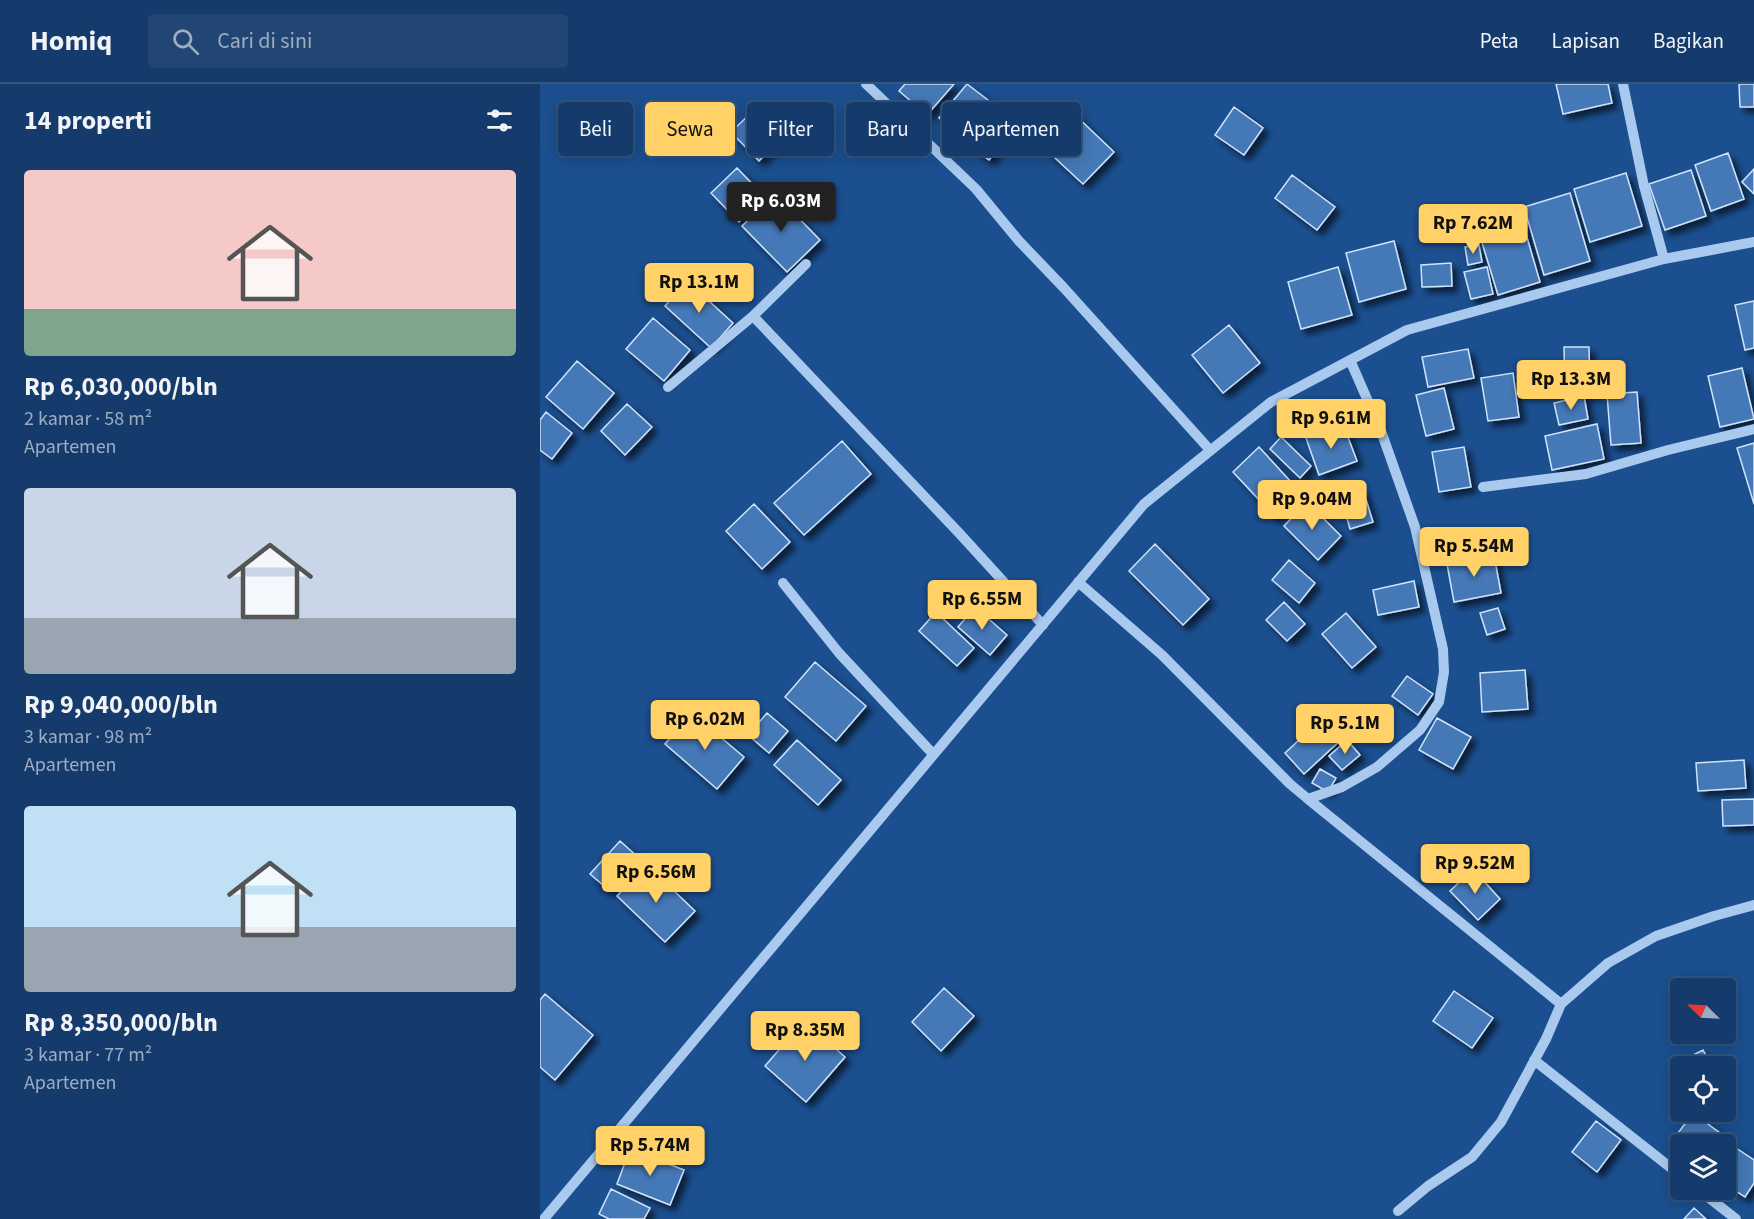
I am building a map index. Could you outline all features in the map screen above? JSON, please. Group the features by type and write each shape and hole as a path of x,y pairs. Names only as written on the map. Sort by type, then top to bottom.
{"street":[{"path":"866,84 976,189 1019,241 1210,450"},
{"path":"1623,84 1644,186 1664,259"},
{"path":"544,1219 1144,504 1210,450 1271,402 1407,330 1664,259 1754,242"},
{"path":"668,387 753,316 806,264"},
{"path":"753,316 1043,625"},
{"path":"1308,799 1342,787 1377,767 1420,730 1440,702 1444,672 1443,649 1415,527 1381,431 1350,360"},
{"path":"1483,487 1586,474 1668,450 1754,429"},
{"path":"1078,582 1162,655 1290,784 1561,1004"},
{"path":"783,583 839,653 933,754"},
{"path":"1398,1211 1428,1186 1472,1157 1501,1122 1561,1004 1608,963 1656,936 1754,905"},
{"path":"1534,1059 1670,1167"},
{"path":"1712,1200 1736,1219"}],"building":[{"path":"905,84 954,84 930,112 930,102 912,102 899,91"},
{"path":"967,84 991,102 952,102"},
{"path":"1556,84 1608,84 1612,103 1563,114"},
{"path":"1739,84 1754,84 1754,107 1740,107"},
{"path":"1234,107 1263,128 1244,155 1215,135"},
{"path":"747,117 747,149 735,136 735,128"},
{"path":"1081,121 1114,152 1083,184 1053,156 1081,156"},
{"path":"1728,153 1744,199 1711,211 1695,165"},
{"path":"754,156 764,156 759,161"},
{"path":"737,168 765,197 739,222 711,193"},
{"path":"1754,169 1754,194 1742,182"},
{"path":"1691,170 1706,216 1665,230 1649,184"},
{"path":"1626,173 1642,226 1590,242 1574,189"},
{"path":"1292,175 1335,207 1317,230 1275,198"},
{"path":"1570,193 1590,261 1544,275 1524,207"},
{"path":"775,194 820,240 787,272 742,226"},
{"path":"1519,210 1540,282 1498,295 1476,223"},
{"path":"1394,241 1406,289 1359,302 1346,253"},
{"path":"1479,245 1482,262 1468,265 1465,247"},
{"path":"1451,263 1452,286 1422,287 1421,265"},
{"path":"1338,267 1352,315 1301,329 1288,282"},
{"path":"1487,267 1493,294 1471,299 1464,272"},
{"path":"687,281 733,323 711,348 665,306"},
{"path":"1754,301 1754,348 1745,350 1735,305"},
{"path":"653,318 690,350 664,381 626,349"},
{"path":"1229,325 1260,363 1223,393 1192,355"},
{"path":"1564,347 1589,347 1590,393 1565,393"},
{"path":"1468,349 1474,378 1428,387 1422,357"},
{"path":"577,361 614,393 583,429 546,397"},
{"path":"1742,368 1754,419 1720,427 1708,376"},
{"path":"1513,373 1519,417 1488,421 1481,378"},
{"path":"1444,388 1454,429 1426,436 1416,395"},
{"path":"1637,392 1641,443 1611,445 1607,394"},
{"path":"1584,396 1588,419 1559,425 1554,403"},
{"path":"627,404 652,427 625,455 601,431"},
{"path":"546,412 572,433 552,459 540,450 540,420"},
{"path":"1343,424 1357,461 1319,475 1306,438"},
{"path":"1597,424 1604,459 1552,470 1545,436"},
{"path":"1281,437 1311,466 1300,478 1270,449"},
{"path":"842,441 871,474 804,535 774,503"},
{"path":"1754,443 1754,504 1737,448"},
{"path":"1259,447 1301,493 1275,517 1233,472"},
{"path":"1464,447 1471,487 1439,492 1432,452"},
{"path":"1363,490 1373,522 1350,529 1341,497"},
{"path":"1307,502 1341,536 1318,560 1284,526"},
{"path":"754,504 790,542 762,569 726,531"},
{"path":"1155,544 1209,599 1183,625 1129,571"},
{"path":"1494,555 1501,593 1454,602 1447,564"},
{"path":"1289,560 1315,583 1299,603 1272,580"},
{"path":"1414,581 1419,607 1378,615 1373,590"},
{"path":"1284,602 1305,624 1287,641 1266,620"},
{"path":"975,607 1007,635 990,655 958,627"},
{"path":"1498,608 1505,629 1487,635 1480,613"},
{"path":"936,612 974,648 957,666 919,631"},
{"path":"1346,613 1376,647 1352,668 1322,634"},
{"path":"815,662 866,706 836,741 785,697"},
{"path":"1525,670 1528,709 1482,712 1480,673"},
{"path":"1407,676 1433,694 1418,715 1392,696"},
{"path":"692,713 744,757 717,789 665,744"},
{"path":"767,713 788,731 769,753 748,735"},
{"path":"1324,717 1343,738 1304,774 1285,753"},
{"path":"1437,718 1471,737 1453,769 1419,750"},
{"path":"797,740 841,780 818,805 774,765"},
{"path":"1347,740 1360,755 1342,770 1329,756"},
{"path":"1744,760 1746,788 1698,791 1696,763"},
{"path":"1320,769 1336,778 1328,792 1312,783"},
{"path":"1754,799 1754,825 1723,826 1722,800"},
{"path":"620,841 639,858 610,891 590,874"},
{"path":"647,865 695,911 665,942 617,896"},
{"path":"1473,869 1500,899 1478,920 1450,891"},
{"path":"944,988 974,1016 941,1051 912,1022"},
{"path":"1454,991 1493,1018 1472,1048 1433,1021"},
{"path":"545,994 593,1035 555,1080 540,1067 540,1000"},
{"path":"804,1021 845,1057 806,1102 765,1066"},
{"path":"1703,1050 1706,1056 1691,1056"},
{"path":"1596,1121 1621,1140 1597,1172 1572,1152"},
{"path":"1686,1122 1705,1122 1721,1134 1677,1134"},
{"path":"1736,1148 1754,1160 1754,1183 1745,1197 1736,1191"},
{"path":"630,1149 684,1170 670,1205 617,1184"},
{"path":"611,1189 650,1208 644,1219 609,1219 599,1214"},
{"path":"1694,1208 1706,1219 1684,1219"}]}
